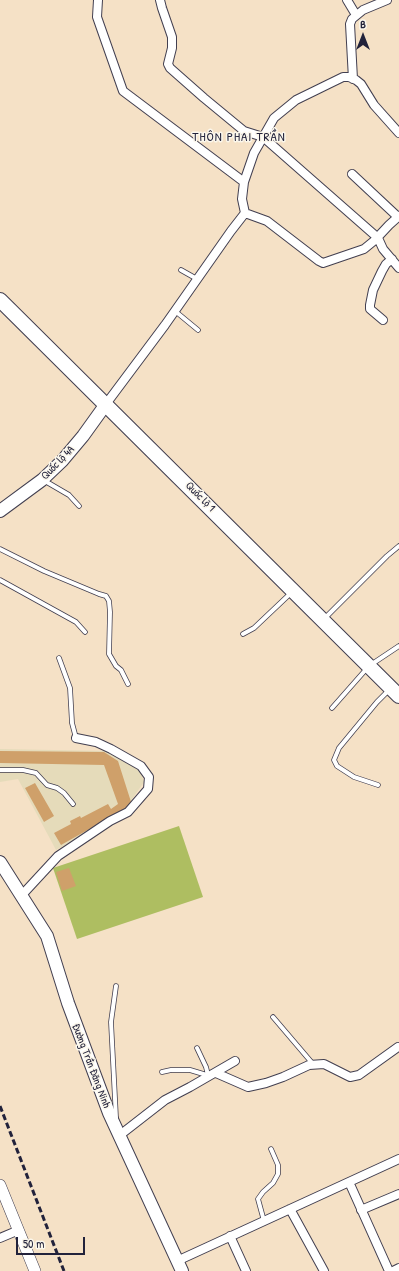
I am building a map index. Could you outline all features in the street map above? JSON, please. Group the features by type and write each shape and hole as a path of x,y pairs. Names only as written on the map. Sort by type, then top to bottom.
{"highway":[{"name":"Quốc lộ 1","path":"0,300 395,692"}],"main road":[{"name":"Quốc lộ 4A","path":"0,511 42,480 62,461 83,436 106,404"},
{"name":"Đường Trần Đăng Ninh","path":"0,862 47,936 70,1010 106,1106 179,1266"}],"street":[{"path":"160,0 172,37 172,48 168,64 170,68 244,131 263,137 378,238 383,249 399,268"},
{"path":"347,0 356,15"},
{"path":"353,79 350,24 356,15 370,6 387,0"},
{"path":"96,1 97,17 123,91 244,182"},
{"path":"106,404 175,311 244,213 242,199 244,182 254,153 274,118 296,100 343,77 353,79 361,84 374,105 399,133"},
{"path":"244,213 268,220 323,263 364,249 378,238 398,216 352,174"},
{"path":"383,320 370,309 370,305 373,290 382,271 386,264 392,259"},
{"path":"21,896 58,856 110,821 128,812 148,789 149,777 141,766 96,742 76,738"},
{"path":"211,1074 248,1087 278,1079 309,1065 324,1064 350,1077 359,1075 398,1046"},
{"path":"118,1132 165,1100 235,1061"},
{"path":"179,1266 230,1236 399,1159"},
{"path":"349,1182 389,1271"},
{"path":"0,1185 36,1271"},
{"path":"361,1210 399,1194"},
{"path":"290,1209 324,1271"},
{"path":"0,1238 18,1230"},
{"path":"230,1236 246,1271"},
{"path":"393,1271 399,1268"}],"lane":[{"path":"181,270 197,279"},
{"path":"175,311 198,330"},
{"path":"42,480 69,496 79,506"},
{"path":"323,620 387,556 399,546"},
{"path":"0,549 44,570 106,596 109,601 110,612 109,654 128,684"},
{"path":"0,580 76,622 85,632"},
{"path":"243,634 254,628 294,591"},
{"path":"332,708 369,666 399,646"},
{"path":"59,658 70,688 72,723 76,738"},
{"path":"378,785 354,777 337,766 334,760 338,748 377,702 395,692"},
{"path":"0,770 23,770 36,773 47,785 57,788 64,793 73,804"},
{"path":"116,986 110,1022 118,1132"},
{"path":"273,1017 313,1064"},
{"path":"196,1048 211,1074"},
{"path":"162,1072 171,1070 190,1070 211,1074"},
{"path":"264,1221 258,1199 273,1183 278,1174 278,1165 271,1149"}],"shaded area":[{"path":"0,749 108,751 136,768 141,773 144,782 123,812 56,850 18,779 0,782"}],"green space":[{"path":"179,826 203,897 77,939 53,868"}],"building":[{"path":"0,751 104,752 118,761 132,805 61,845 54,833 71,824 70,821 80,816 81,818 108,804 111,809 118,804 104,765 0,763"},
{"path":"35,783 54,816 44,822 25,788"},
{"path":"69,868 76,886 62,891 56,872"}],"railway":[{"path":"0,1106 64,1271"}],"district":[{"name":"THÔN PHAI TRẦN","path":"239,138"}]}
